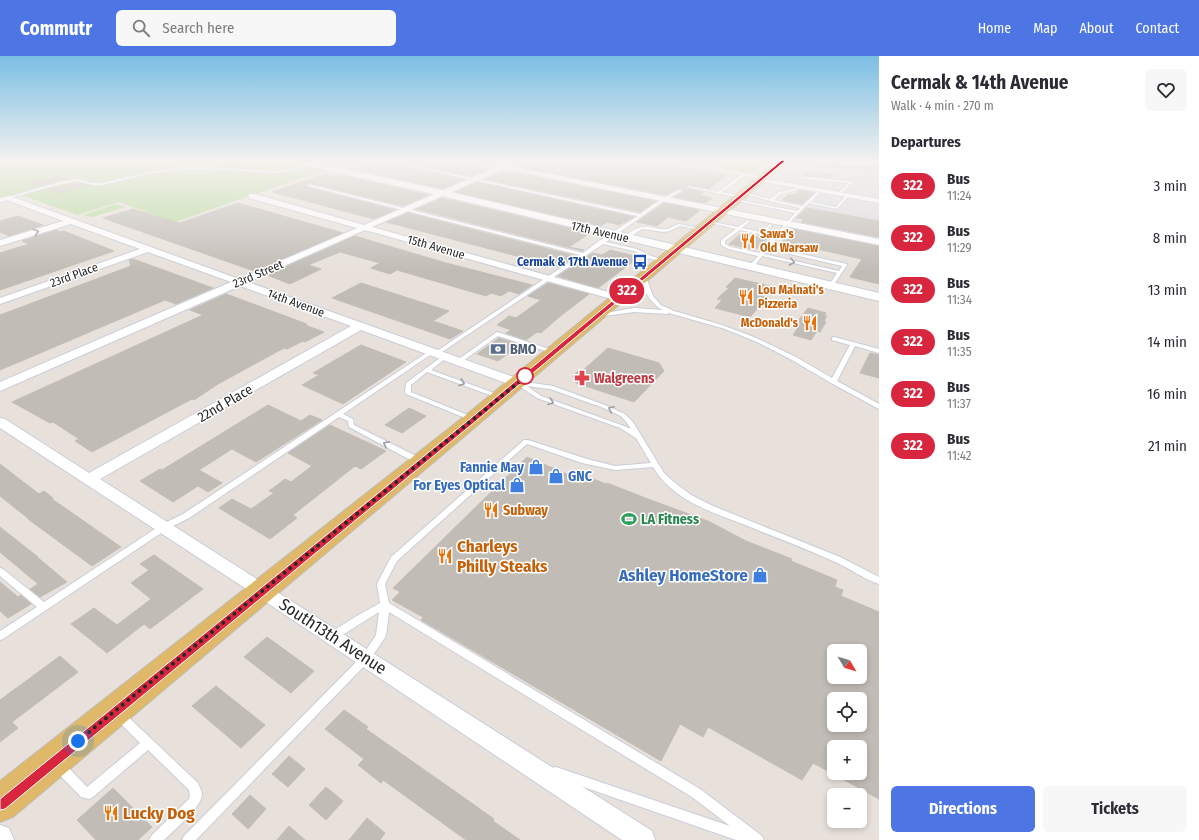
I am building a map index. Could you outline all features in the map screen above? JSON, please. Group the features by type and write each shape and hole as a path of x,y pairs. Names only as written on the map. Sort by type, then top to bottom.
{"main road":[{"path":"0,804 518,383 676,249 739,198"}],"street":[{"name":"15th Avenue","path":"258,198 619,298"},
{"name":"23rd Street","path":"0,387 431,198"},
{"name":"17th Avenue","path":"461,198 612,235 879,297"},
{"path":"657,198 879,242"},
{"path":"859,198 879,201"},
{"name":"14th Avenue","path":"4,199 71,221 518,383"},
{"path":"0,243 71,221"},
{"name":"23rd Place","path":"0,301 148,249"},
{"name":"22nd Place","path":"90,479 360,326"},
{"name":"South13th Avenue","path":"0,422 333,636 643,840"}],"lane":[{"path":"359,198 584,255"},
{"path":"557,198 641,215"},
{"path":"0,636 164,527 186,516 338,414 437,354 667,198"},
{"path":"742,198 797,212"},
{"path":"746,198 770,200 803,207"},
{"path":"770,200 773,198"},
{"path":"751,267 787,223 812,198"},
{"path":"807,202 836,208 842,198"},
{"path":"748,221 723,241 723,245 730,248 839,272"},
{"path":"625,238 642,228 671,230 679,225 705,225 739,228 776,236"},
{"path":"762,233 770,225"},
{"path":"601,242 635,250 648,257 663,261"},
{"path":"766,247 844,265 831,285"},
{"path":"644,277 648,293 657,305 734,331 767,345 795,359 879,407"},
{"path":"596,317 643,310 675,312"},
{"path":"458,362 497,334 554,352"},
{"path":"834,339 879,351"},
{"path":"833,382 853,345"},
{"path":"437,354 426,370 408,384 408,393 473,419"},
{"path":"426,370 500,397"},
{"path":"518,383 539,397 622,427 638,436"},
{"path":"518,383 551,387 623,415 630,422 661,474 671,484 698,502 837,559 879,581"},
{"path":"338,414 351,420 351,426 421,462"},
{"path":"188,840 366,658 381,636 385,605 381,584 394,559 526,441 585,462 615,468 656,465"},
{"path":"0,571 44,607"},
{"path":"333,636 385,605"},
{"path":"385,605 696,794 758,840"},
{"path":"114,711 194,787 196,795 193,802 155,840"},
{"path":"54,760 85,793 89,793 147,744"},
{"path":"522,760 753,840"}],"shaded area":[{"path":"812,198 879,198 879,239 789,221"}],"green space":[{"path":"28,198 245,198 175,222 119,202 77,215"},
{"path":"116,204 125,207 93,217 83,215"}],"building":[{"path":"293,198 348,198 395,210 374,219"},
{"path":"368,198 423,198 403,206"},
{"path":"442,198 590,233 569,247 584,250 583,251 416,209"},
{"path":"480,198 547,198 634,217 619,225 607,222 601,226"},
{"path":"572,198 639,198 656,201 640,212"},
{"path":"677,198 712,198 705,203"},
{"path":"785,198 809,198 802,204 782,200"},
{"path":"238,203 343,233 254,271 103,218 133,209 180,223"},
{"path":"664,203 696,209 699,211 686,221 668,217 657,226 637,222"},
{"path":"807,208 879,221 879,237 801,222 804,219 796,218"},
{"path":"408,213 576,256 559,267 386,222"},
{"path":"18,216 43,225 9,236 0,232 0,221"},
{"path":"794,229 879,246 879,284 850,277 862,259 817,249 815,252 780,244"},
{"path":"56,230 60,232 64,231 114,251 0,290 0,253 29,244 22,241"},
{"name":"Sawa's Old Warsaw","path":"741,233 767,239 755,250 729,244"},
{"path":"355,236 446,263 532,285 519,294 509,291 501,296 491,293 486,296 397,270 390,274 371,268 380,263 340,252 308,265 321,269 290,284 267,275"},
{"path":"610,250 639,257 598,288 558,276 593,253 602,255"},
{"path":"133,259 213,288 176,304 165,300 0,370 0,315 131,266 129,260"},
{"path":"735,278 770,286 762,296 768,297 750,317 715,308 722,300 717,299 729,288 726,287"},
{"path":"361,283 449,311 433,321 463,331 450,339 332,298"},
{"path":"548,283 589,294 541,333 537,332 526,340 506,333 511,330 497,325 509,316 516,318 541,300 528,296"},
{"path":"226,294 307,324 305,325 324,332 305,342 303,341 287,349 284,348 218,384 194,400 192,399 92,452 75,441 79,439 53,422 50,423 12,402 203,315 190,310"},
{"name":"McDonald's","path":"808,308 826,313 824,316 827,316 824,321 826,322 820,332 817,331 811,340 793,335 799,326 795,325"},
{"name":"BMO","path":"499,338 520,345 498,361 477,354"},
{"path":"361,345 406,362 343,404 302,385 319,375 313,373"},
{"name":"Walgreens","path":"608,348 659,363 664,371 634,402 576,383 573,376 579,370 582,371"},
{"path":"870,353 879,355 879,378 860,373"},
{"path":"268,405 301,421 310,415 322,420 256,462 232,449 199,470 222,483 208,492 198,486 173,502 140,481 160,469 162,470"},
{"path":"409,408 426,416 402,433 385,425"},
{"path":"330,425 386,451 361,469 355,466 293,515 297,518 270,539 219,508 232,499 251,509 274,493 269,491 285,479 291,482 312,466 288,453"},
{"path":"527,457 567,474 571,470 708,521 746,541 792,559 791,561 837,580 835,587 843,590 841,596 879,612 879,799 867,792 867,788 859,788 844,780 867,780 867,740 827,740 827,771 813,763 802,780 708,727 703,737 680,724 661,761 421,620 423,617 392,600 400,592 393,588"},
{"path":"0,464 39,494 44,491 53,498 52,499 121,547 92,566 28,519 0,496"},
{"path":"0,527 67,582 40,597 30,589 38,584 0,552"},
{"path":"154,555 203,589 150,629 144,624 107,653 71,624 94,608 117,625 151,599 131,583 149,570 140,564"},
{"path":"0,582 18,597 21,595 31,604 8,618 0,611"},
{"path":"267,637 314,671 291,693 244,657"},
{"path":"60,656 78,672 12,722 18,728 0,742 0,700"},
{"path":"216,686 265,725 241,748 192,706"},
{"path":"344,710 368,727 366,729 494,819 493,821 520,840 466,840 383,780 381,783 358,765 364,759 325,729"},
{"path":"289,756 305,769 288,787 272,774"},
{"path":"326,787 343,801 326,820 309,805"},
{"name":"Lucky Dog","path":"113,788 152,827 138,840 96,840 77,820"},
{"path":"250,795 266,809 248,829 232,814"},
{"path":"367,818 385,833 380,840 349,840"},
{"path":"289,826 305,840 277,840"}],"bus line":[{"name":"322","path":"0,804 473,419 738,198"}],"place":[{"name":"Sawa's Old Warsaw","path":"748,241"},
{"name":"Cermak & 17th Avenue","path":"640,262"},
{"name":"Lou Malnati's Pizzeria","path":"746,297"},
{"name":"McDonald's","path":"810,323"},
{"name":"BMO","path":"498,349"},
{"name":"Walgreens","path":"582,378"},
{"name":"Fannie May","path":"536,467"},
{"name":"GNC","path":"556,476"},
{"name":"For Eyes Optical","path":"517,485"},
{"name":"Subway","path":"491,510"},
{"name":"LA Fitness","path":"629,519"},
{"name":"Charleys Philly Steaks","path":"445,556"},
{"name":"Ashley HomeStore","path":"760,575"},
{"name":"Lucky Dog","path":"111,813"}],"route":[{"path":"78,741 530,373 525,376"}]}
